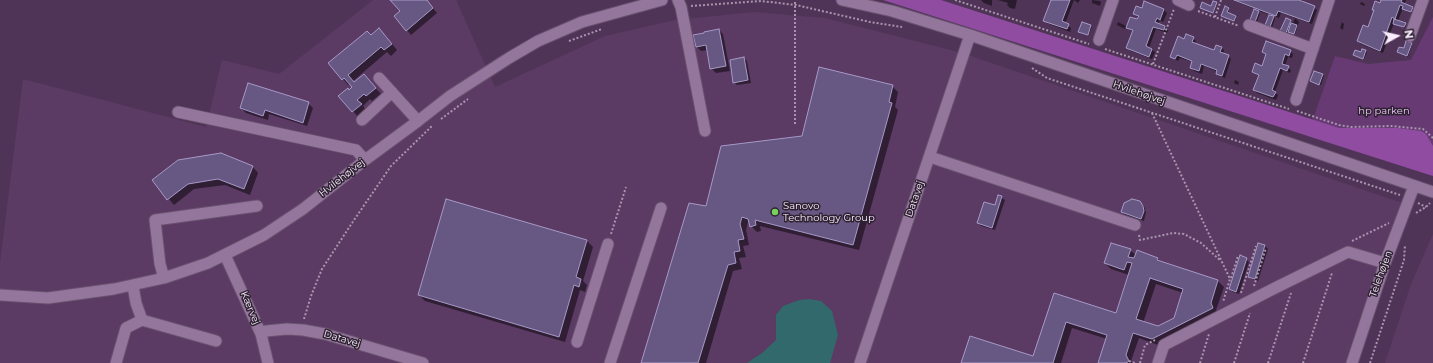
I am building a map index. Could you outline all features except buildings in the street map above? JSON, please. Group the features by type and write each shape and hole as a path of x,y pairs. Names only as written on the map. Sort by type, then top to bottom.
{"street":[{"name":"Hvilehøjvej","path":"0,295 48,298 133,286 164,278 226,255 264,235 303,209 450,96 538,41 582,22 662,0"},
{"name":"Hvilehøjvej","path":"842,0 892,11 970,36 1414,186 1432,196"},
{"path":"1097,44 1113,0"},
{"path":"1296,100 1329,0"},
{"path":"1410,36 1424,0"},
{"path":"680,3 705,131"},
{"path":"1176,4 1189,5"},
{"path":"1249,25 1313,49"},
{"name":"Datavej","path":"860,363 970,36"},
{"path":"380,78 418,121"},
{"path":"362,120 392,92"},
{"path":"178,112 356,150 365,160"},
{"path":"930,157 1135,225"},
{"name":"Telehøjen","path":"1352,363 1385,263 1414,186"},
{"path":"164,278 160,264 155,220 257,206"},
{"path":"610,363 659,212"},
{"path":"577,342 608,244"},
{"path":"1158,363 1164,345 1217,318 1254,294 1296,277 1348,252 1385,263"},
{"name":"Kærvej","path":"226,255 261,334 268,363"},
{"path":"133,286 136,303 142,320"},
{"path":"116,363 126,328 142,320 216,341"},
{"name":"Datavej","path":"261,334 266,331 280,330 302,330 325,334 423,363"}],"path":[{"path":"795,0 795,124"},
{"path":"955,0 1097,44 1339,125 1351,127 1390,126 1423,129 1433,138"},
{"path":"1214,17 1221,0"},
{"path":"680,3 761,2 796,5 870,22 904,27"},
{"path":"1153,64 1176,4"},
{"path":"1189,5 1192,8 1244,28 1249,25"},
{"path":"564,43 609,27"},
{"path":"1031,68 1047,78 1409,198 1426,207"},
{"path":"440,120 470,98"},
{"path":"1152,112 1230,279"},
{"path":"302,330 309,303 322,269 390,166 434,124"},
{"path":"608,244 626,187"},
{"path":"1415,213 1429,204 1432,196"},
{"path":"1135,225 1140,240 1173,233 1184,234 1190,236 1208,248 1223,263"},
{"path":"1370,363 1404,260 1405,245"},
{"path":"1239,298 1256,246"},
{"path":"1234,363 1266,248"},
{"path":"1200,363 1238,256"},
{"path":"1303,363 1337,257"},
{"path":"1268,363 1296,277"},
{"path":"1129,361 1135,363"}],"shaded area":[{"path":"373,0 456,0 495,87 605,36 675,20 754,12 825,18 962,53 1405,204 1354,363 0,363 0,263 23,79 206,127 222,60 279,74"},
{"path":"883,0 941,0 1339,128 1398,128 1421,131 1426,134 1433,146 1433,176"},
{"path":"1433,234 1433,363 1385,363 1411,284"},
{"path":"810,299 821,301 832,311 838,335 830,363 747,363 762,353 776,340 776,315 783,306 799,300"}],"green space":[{"name":"hp parken","path":"1433,17 1433,176 1307,136 1335,56 1368,64 1411,60"}],"place":[{"name":"Sanovo Technology Group","path":"775,212"}]}
